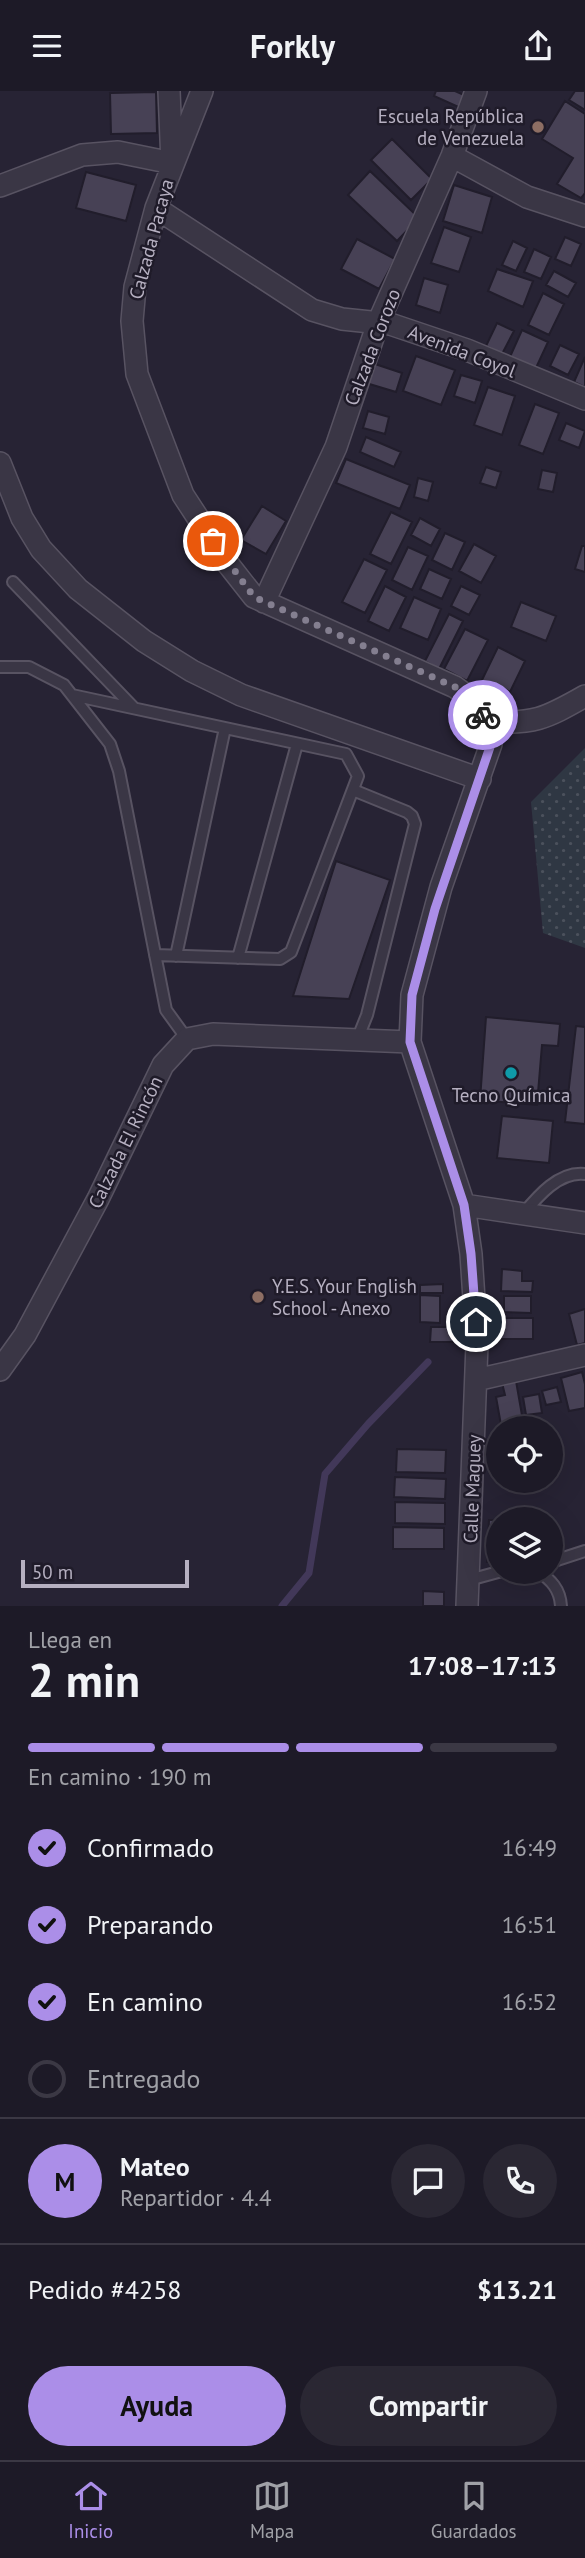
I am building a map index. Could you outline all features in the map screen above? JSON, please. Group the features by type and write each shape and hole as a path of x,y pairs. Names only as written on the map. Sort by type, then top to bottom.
{"street":[{"path":"0,186 82,155 118,152 172,163 169,91"},
{"name":"Calzada Pacaya","path":"202,91 156,208 135,287 132,321 137,374 183,495 228,564 254,597 455,687 476,702 487,722"},
{"name":"Calzada Corozo","path":"264,602 336,447 378,323 452,156 476,91"},
{"path":"452,156 527,197 585,216"},
{"name":"Avenida Coyol","path":"156,208 312,310 342,319 390,324 467,350 585,399"},
{"path":"0,463 22,518 41,549 78,589 144,641 192,671 241,695 480,779"},
{"path":"487,722 519,723 549,716 585,696"},
{"name":"Calle Maguey","path":"467,1606 477,1344 471,1254 464,1205 410,1042 412,995 441,887 491,744 487,722"},
{"path":"187,1039 213,1034 410,1042"},
{"name":"Calzada El Rincón","path":"0,1370 26,1335 98,1199 163,1065 187,1039"},
{"path":"464,1205 585,1223"},
{"path":"476,1380 585,1355"}],"lane":[{"path":"13,582 134,708"},
{"path":"0,667 29,667 64,685 110,744 119,771 166,1010 187,1039"},
{"path":"72,695 346,754 358,776 291,952 280,959 155,955"},
{"path":"176,956 225,728"},
{"path":"238,958 297,744"},
{"path":"353,790 407,812 415,824 367,1015 357,1040"},
{"path":"523,1214 543,1190 568,1178 585,1174"},
{"path":"563,1558 585,1551"},
{"path":"469,1580 486,1575"},
{"path":"553,1584 561,1598 561,1606"}],"shaded area":[{"path":"585,748 585,948 543,933 531,802"}],"building":[{"path":"436,91 455,91 471,98 465,110 434,96"},
{"path":"575,91 585,91 585,110 569,100"},
{"path":"156,92 157,133 111,134 110,93"},
{"path":"565,101 585,114 585,193 581,198 557,184 573,158 542,139"},
{"path":"392,139 432,179 411,200 371,160"},
{"path":"370,171 419,218 397,241 348,195"},
{"path":"86,172 136,185 126,221 76,208"},
{"path":"454,185 492,197 482,233 443,221"},
{"path":"444,227 471,237 459,272 431,263"},
{"path":"565,237 581,244 571,266 555,259"},
{"path":"357,239 395,259 379,289 341,269"},
{"path":"513,241 527,248 516,271 502,265"},
{"path":"534,249 551,257 541,279 524,272"},
{"path":"497,269 533,281 523,307 488,291"},
{"path":"554,271 576,283 568,297 546,285"},
{"path":"424,278 448,285 440,313 416,305"},
{"path":"543,293 564,304 549,335 528,325"},
{"path":"497,323 514,331 502,354 486,346"},
{"path":"522,330 548,342 535,370 509,359"},
{"path":"560,345 579,354 568,375 550,366"},
{"path":"416,356 455,370 441,405 403,391"},
{"path":"585,357 585,387 574,382"},
{"path":"372,363 402,373 396,392 366,383"},
{"path":"461,375 482,381 475,403 454,396"},
{"path":"488,387 515,396 502,435 474,425"},
{"path":"535,404 559,413 543,454 519,445"},
{"path":"368,411 389,417 385,434 363,428"},
{"path":"566,423 585,431 579,448 559,440"},
{"path":"366,437 401,452 394,467 360,452"},
{"path":"346,459 410,485 400,509 336,483"},
{"path":"486,467 501,472 496,488 480,483"},
{"path":"542,470 557,473 553,492 538,489"},
{"path":"418,478 433,482 428,501 414,497"},
{"path":"262,506 286,521 266,554 241,540"},
{"path":"391,512 412,522 391,564 370,554"},
{"path":"420,518 440,529 431,546 411,535"},
{"path":"445,533 465,542 452,570 432,560"},
{"path":"474,544 496,556 481,583 459,571"},
{"path":"582,546 585,546 585,572 575,569"},
{"path":"408,547 428,556 412,590 392,580"},
{"path":"364,559 387,570 365,613 342,602"},
{"path":"429,569 451,579 442,599 420,589"},
{"path":"385,586 406,597 389,631 368,621"},
{"path":"461,586 480,595 469,615 451,606"},
{"path":"414,597 441,609 428,640 400,628"},
{"path":"521,602 556,616 546,641 511,627"},
{"path":"449,614 463,621 439,669 425,661"},
{"path":"465,629 488,640 467,681 444,669"},
{"path":"498,647 525,661 510,692 493,683 490,689 480,684"},
{"path":"336,861 390,880 349,999 293,996"},
{"name":"Tecno Química","path":"486,1017 560,1024 558,1046 542,1045 537,1105 480,1100"},
{"name":"Tecno Química","path":"576,1026 585,1027 585,1124 565,1122"},
{"name":"Tecno Química","path":"502,1116 553,1121 549,1163 497,1158"},
{"path":"502,1269 522,1271 522,1281 533,1281 532,1292 501,1291"},
{"path":"443,1284 443,1293 420,1293 420,1285"},
{"path":"420,1295 440,1296 440,1323 420,1322"},
{"path":"504,1296 531,1296 531,1313 504,1312"},
{"path":"585,1309 585,1343 577,1345 569,1314"},
{"path":"497,1318 533,1318 533,1339 498,1339"},
{"path":"431,1327 453,1327 453,1342 430,1342"},
{"path":"582,1372 585,1408 569,1411 561,1378"},
{"path":"516,1381 522,1416 499,1416 496,1397 505,1395 502,1383"},
{"path":"557,1387 561,1402 546,1405 542,1391"},
{"path":"539,1394 542,1413 526,1415 523,1397"},
{"path":"397,1449 446,1450 445,1473 396,1472"},
{"path":"395,1477 446,1479 445,1499 394,1497"},
{"path":"395,1502 445,1503 445,1524 395,1523"},
{"path":"393,1527 444,1528 444,1549 393,1549"},
{"path":"423,1591 444,1592 444,1606 423,1606"}],"waterway":[{"path":"282,1606 309,1573 325,1474 368,1424 428,1362"}],"way so far":[{"path":"213,541 254,597 455,687 476,702 483,715"}],"place":[{"name":"Escuela República de Venezuela","path":"538,127"},
{"name":"Tecno Química","path":"511,1073"},
{"name":"Y.E.S. Your English School - Anexo","path":"258,1297"}],"route":[{"path":"476,1322 464,1205 410,1042 412,995 435,909 491,744 483,715"}]}
